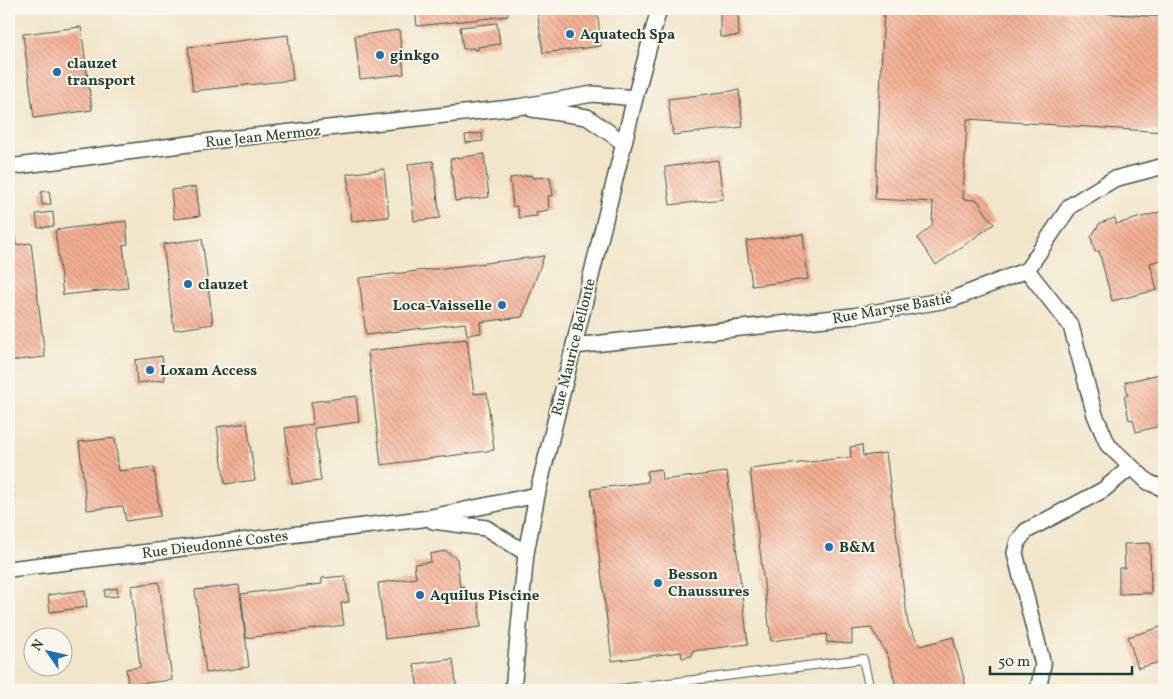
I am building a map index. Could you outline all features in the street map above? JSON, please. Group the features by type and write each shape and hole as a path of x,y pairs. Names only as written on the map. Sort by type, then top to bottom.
{"street":[{"name":"Rue Maurice Bellonte","path":"513,690 526,553 536,495 659,9"},
{"name":"Rue Jean Mermoz","path":"9,167 228,139 518,107 593,94 635,98"},
{"name":"Rue Jean Mermoz","path":"518,107 587,117 624,143"},
{"path":"1164,166 1114,179 1070,206 1027,270 1071,326 1095,415 1108,445 1148,482 1164,489"},
{"name":"Rue Maryse Bastié","path":"574,346 862,315 953,299 1027,270"},
{"path":"1038,690 1043,665 1015,553 1018,541 1026,531 1103,490 1131,466"},
{"name":"Rue Dieudonné Costes","path":"9,569 422,519 536,495"},
{"name":"Rue Dieudonné Costes","path":"422,519 486,528 526,553"}],"lane":[{"path":"612,690 863,660 870,690"},
{"path":"688,681 689,690"}],"building":[{"path":"415,9 508,9 508,16 417,26"},
{"name":"Aquatech Spa","path":"537,9 597,9 601,46 543,53"},
{"path":"720,9 738,9 739,36 720,37"},
{"path":"884,9 1032,9 1164,17 1164,132 967,119 963,199 977,200 994,224 936,265 917,238 932,226 933,202 875,199"},
{"path":"497,23 500,44 478,47 478,50 474,50 474,48 463,49 460,27"},
{"name":"clauzet transport","path":"81,27 92,110 34,118 23,34"},
{"name":"ginkgo","path":"399,30 404,74 360,79 355,36"},
{"path":"288,35 293,80 193,91 188,47"},
{"path":"739,90 743,127 673,135 668,99"},
{"path":"482,133 483,141 466,143 465,135"},
{"path":"484,154 489,197 455,201 450,159"},
{"path":"718,160 723,199 670,205 665,167"},
{"path":"433,161 440,218 414,221 408,164"},
{"path":"384,169 389,217 352,221 347,174"},
{"path":"532,175 532,178 550,177 553,196 548,196 549,210 536,212 537,216 519,218 517,206 513,207 510,178"},
{"path":"196,187 200,216 174,219 171,190"},
{"path":"49,191 51,204 42,205 41,192"},
{"path":"1164,211 1164,259 1150,263 1157,290 1112,301 1099,251 1095,252 1091,237 1100,223 1115,218 1116,224"},
{"path":"53,212 54,226 38,228 36,214"},
{"path":"126,221 128,244 123,245 128,288 63,295 55,230"},
{"path":"9,234 15,234 16,245 31,243 45,357 9,361"},
{"path":"803,234 808,279 752,286 746,241"},
{"name":"clauzet","path":"202,239 213,324 174,330 163,244"},
{"path":"544,256 522,317 480,322 481,333 467,335 465,323 366,335 359,278"},
{"path":"467,339 474,394 487,393 494,450 381,465 368,351"},
{"name":"Loxam Access","path":"162,356 165,380 137,383 135,360"},
{"path":"1164,373 1164,425 1136,432 1133,419 1129,420 1124,396 1128,395 1125,382"},
{"path":"356,396 359,422 314,428 321,481 292,484 285,428 313,424 311,402"},
{"path":"247,423 255,480 225,484 217,427"},
{"path":"115,438 119,471 154,467 160,516 126,521 123,506 87,510 79,442"},
{"name":"B&M","path":"862,445 863,456 886,453 908,624 920,646 953,637 967,690 897,690 888,656 871,628 852,630 852,644 826,642 827,634 771,641 750,469 851,457 850,447"},
{"path":"9,460 15,506 9,507"},
{"path":"661,469 662,480 727,472 748,644 692,651 692,656 682,658 681,652 612,661 591,489 648,482 647,471"},
{"path":"1150,543 1151,593 1119,594 1119,568 1125,568 1124,544"},
{"name":"Aquilus Piscine","path":"446,551 457,559 460,587 464,586 464,590 461,590 461,599 478,599 481,627 385,639 378,583 416,578 414,564 431,562 430,554"},
{"path":"345,576 349,602 341,603 344,625 246,638 241,594 322,584 322,578"},
{"path":"159,582 172,680 128,685 126,669 140,667 131,586"},
{"path":"239,585 249,667 206,673 195,590"},
{"path":"117,588 118,596 105,597 105,590"},
{"path":"85,590 87,607 50,612 48,595"},
{"path":"1164,626 1164,661 1138,668 1128,637"},
{"path":"453,659 457,690 418,690 414,664"}],"place":[{"name":"Aquatech Spa","path":"570,34"},
{"name":"ginkgo","path":"380,55"},
{"name":"clauzet transport","path":"57,72"},
{"name":"clauzet","path":"188,284"},
{"name":"Loca-Vaisselle","path":"502,305"},
{"name":"Loxam Access","path":"150,370"},
{"name":"B&M","path":"829,547"},
{"name":"Besson Chaussures","path":"658,583"},
{"name":"Aquilus Piscine","path":"420,595"}]}
